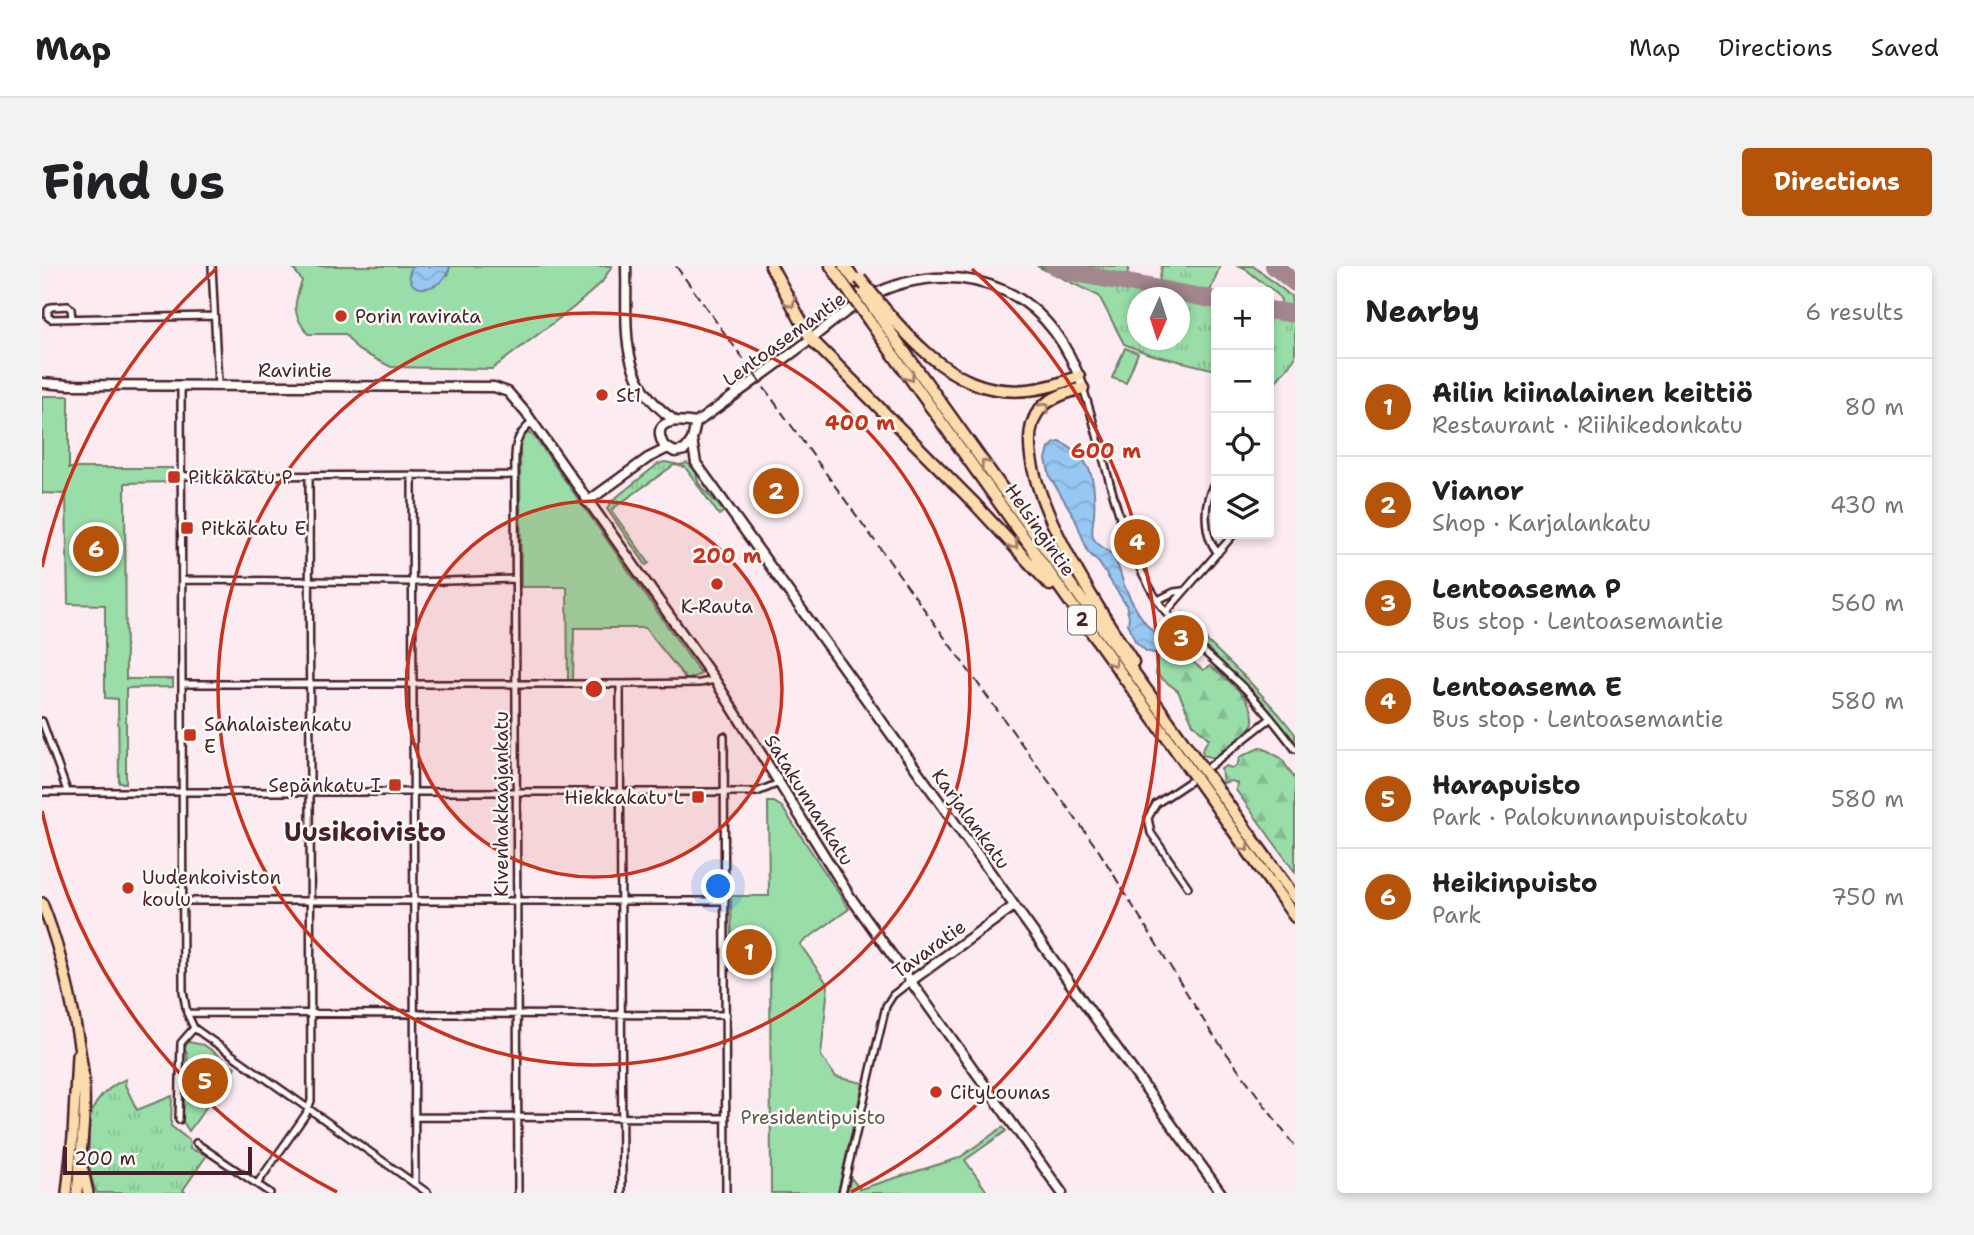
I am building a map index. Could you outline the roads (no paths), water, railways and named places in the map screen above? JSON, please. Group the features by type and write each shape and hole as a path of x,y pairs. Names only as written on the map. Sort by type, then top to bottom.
{"highway":[{"path":"771,266 811,339 974,503 1088,629"},
{"name":"Helsingintie","path":"831,266 854,283"},
{"name":"Helsingintie","path":"844,266 1295,898"},
{"path":"851,266 854,283 879,317 955,374 978,384 1006,390 1035,391 1079,376"},
{"name":"Helsingintie","path":"879,317 1088,629 1295,917"},
{"path":"1083,388 1056,397 1040,410 1035,418 1030,438 1035,477 1047,510 1080,575 1173,728"}],"main road":[{"path":"626,266 630,361 636,377 657,408 667,447"},
{"name":"Lentoasemantie","path":"696,423 851,308 889,288 927,278 958,278 995,286 1016,297 1037,312 1068,350 1083,388"},
{"name":"Ravintie","path":"42,383 494,387 511,395 533,422"},
{"path":"657,408 689,426 692,437"},
{"path":"587,502 667,447 685,450 696,423 678,420 668,422 661,431"},
{"name":"Satakunnankatu","path":"533,422 715,680 849,895 1062,1193"},
{"name":"Karjalankatu","path":"692,437 696,463"},
{"name":"Karjalankatu","path":"667,447 696,463 1221,1193"},
{"path":"42,903 72,996 82,1066 82,1141 84,1180 88,1193"},
{"name":"Tavaratie","path":"911,981 1014,906"},
{"path":"42,918 59,954"},
{"path":"67,1193 78,1046"},
{"path":"77,1193 82,1141"}],"street":[{"path":"212,266 218,386"},
{"path":"72,318 68,306 51,307 48,310 48,317 51,319 214,316"},
{"path":"181,385 183,901 184,991 187,1013 194,1028 428,1193"},
{"name":"Lentoasemantie","path":"1083,388 1132,550 1158,600 1188,637 1247,691 1295,749"},
{"name":"Kivenhakkaajankatu","path":"519,1193 515,448 519,434 533,422"},
{"path":"412,475 415,1184"},
{"path":"181,476 515,475"},
{"path":"257,1184 309,1109 309,476"},
{"path":"1211,488 1207,501 1209,537 1218,554"},
{"path":"1167,611 1230,539"},
{"path":"182,580 413,582 515,579"},
{"path":"1158,600 1182,591"},
{"path":"182,684 517,685 700,683 715,680"},
{"path":"621,684 622,1193"},
{"path":"1210,766 1271,718"},
{"path":"42,721 67,791"},
{"path":"724,736 726,1193"},
{"path":"1188,887 1151,833 1148,818 1156,804 1189,782"},
{"path":"42,792 757,792 779,783"},
{"path":"183,901 725,901"},
{"name":"Tavaratie","path":"842,1193 887,1006 893,995 911,981"},
{"path":"187,1013 726,1014"},
{"path":"179,1120 181,1043 194,1028"},
{"path":"415,1117 726,1118"},
{"path":"196,1143 270,1193"}],"water":[{"path":"412,266 450,266 446,276 439,282 423,288 411,283"},
{"path":"1060,442 1080,456 1090,472 1094,492 1092,532 1095,541 1113,555 1138,612 1156,635 1181,657 1184,661 1182,664 1175,665 1158,654 1146,651 1135,641 1128,624 1126,605 1099,563 1088,552 1075,518 1050,477 1046,459 1049,448"}],"railway":[{"path":"676,266 1099,851 1209,1029 1295,1147"}],"place":[{"name":"Porin ravirata","path":"341,316"},
{"name":"St1","path":"602,395"},
{"name":"Pitkäkatu P","path":"174,477"},
{"name":"Vianor","path":"776,491"},
{"name":"Pitkäkatu E","path":"187,528"},
{"name":"Lentoasema E","path":"1137,542"},
{"name":"Heikinpuisto","path":"96,549"},
{"name":"K-Rauta","path":"717,584"},
{"name":"Lentoasema P","path":"1181,638"},
{"name":"Sahalaistenkatu E","path":"190,735"},
{"name":"Sepänkatu I","path":"395,785"},
{"name":"Hiekkakatu L","path":"698,797"},
{"name":"Uudenkoiviston koulu","path":"128,888"},
{"name":"Ailin kiinalainen keittiö","path":"749,952"},
{"name":"Harapuisto","path":"205,1081"},
{"name":"CityLounas","path":"936,1092"}],"district":[{"name":"Uusikoivisto","path":"365,831"}],"park label":[{"name":"Presidentipuisto","path":"813,1117"}]}
